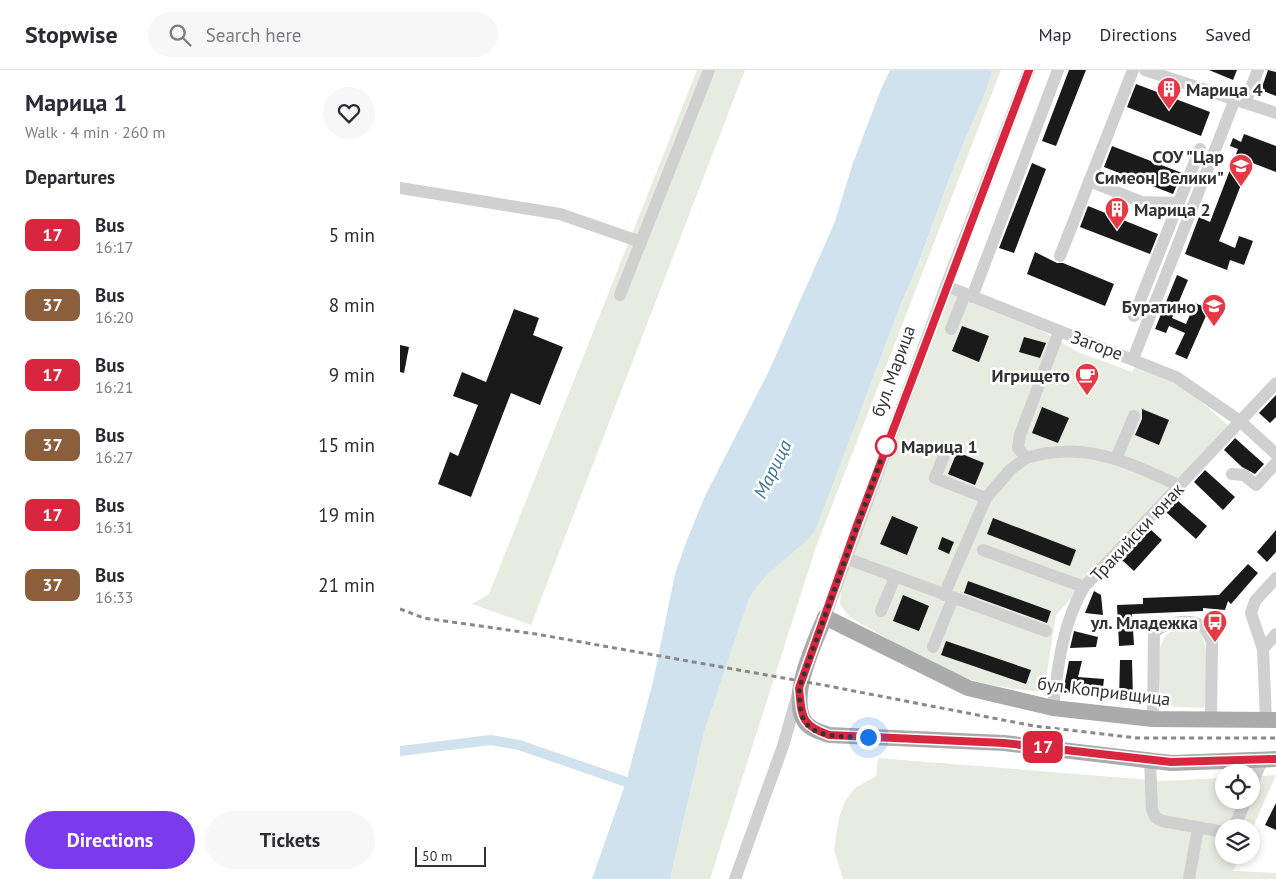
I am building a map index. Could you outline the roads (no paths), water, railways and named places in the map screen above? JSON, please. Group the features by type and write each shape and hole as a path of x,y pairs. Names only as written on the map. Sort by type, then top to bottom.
{"main road":[{"name":"бул. Марица","path":"799,688 824,617"},
{"name":"бул. Копривщица","path":"824,617 968,688 1053,708 1153,719 1271,720"},
{"path":"799,688 801,712 805,723 814,730 829,735 1004,743 1150,761 1269,759"}],"street":[{"path":"620,295 708,70"},
{"name":"бул. Марица","path":"824,617 946,286 1029,70"},
{"path":"951,329 969,295 1058,70"},
{"path":"1060,256 1133,70"},
{"path":"1145,70 1276,114"},
{"path":"1133,359 1158,294 1240,101 1258,70"},
{"path":"1134,316 1200,149"},
{"path":"1089,181 1142,202 1179,203"},
{"path":"400,188 560,214 641,242"},
{"name":"Загоре","path":"946,286 1176,377 1240,421 1276,454"},
{"path":"1145,289 1158,294"},
{"path":"1026,458 1018,448 1020,435 1060,332"},
{"name":"Тракийски юнак","path":"1053,708 1060,650 1072,609 1084,587 1276,383"},
{"path":"1116,459 1134,416"},
{"path":"946,450 935,478 986,498"},
{"path":"933,648 949,596 986,498 1010,470 1026,458 1048,451 1102,454 1180,486"},
{"path":"1232,474 1244,475 1256,486 1276,463"},
{"path":"982,550 1084,587"},
{"path":"845,558 1046,631"},
{"path":"881,611 895,577"},
{"path":"1271,720 1262,649 1251,613 1255,602 1276,578"},
{"path":"1153,719 1154,633 1160,627 1194,622 1206,630 1212,641 1211,720"},
{"path":"1262,649 1276,634"},
{"path":"735,879 783,746 799,688"},
{"path":"1260,773 1269,759"},
{"path":"1150,761 1152,810 1155,817 1162,821 1215,831"},
{"path":"1188,877 1198,828"}],"water":[{"name":"Марица","path":"890,70 992,70 985,93 961,148 815,531 763,580 749,599 704,732 670,879 592,879 626,782 653,682 675,574 687,540 705,496 768,373 834,224 853,163"}],"waterway":[{"path":"400,751 491,740 519,745 638,786"}],"railway":[{"path":"400,609 424,618 536,634 823,685 1034,726 1137,738 1276,738"}],"place":[{"name":"Марица 4","path":"1169,110"},
{"name":"СОУ \"Цар Симеон Велики\"","path":"1241,187"},
{"name":"Марица 2","path":"1117,230"},
{"name":"Буратино","path":"1214,327"},
{"name":"Игрището","path":"1087,396"},
{"name":"Марица 1","path":"886,446"},
{"name":"ул. Младежка","path":"1215,643"}]}
